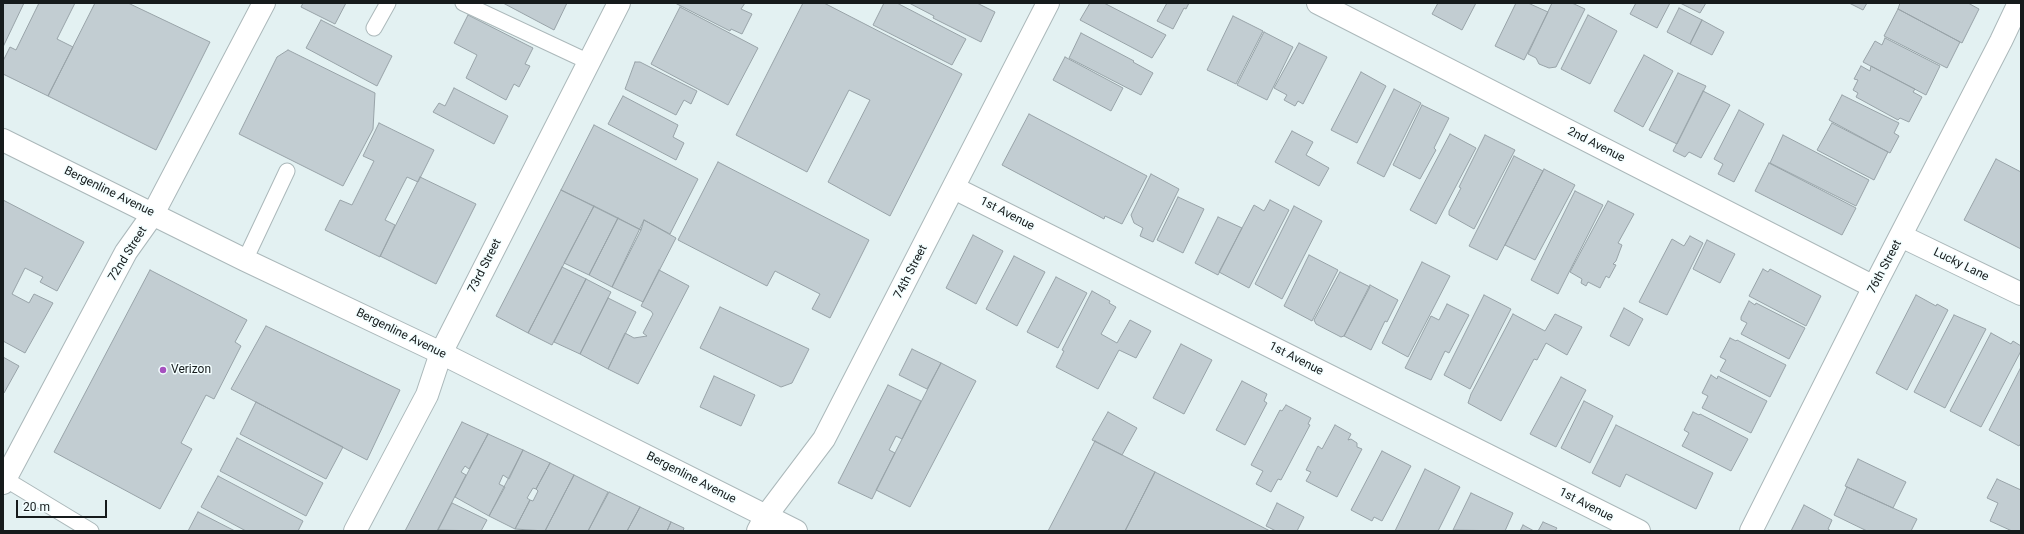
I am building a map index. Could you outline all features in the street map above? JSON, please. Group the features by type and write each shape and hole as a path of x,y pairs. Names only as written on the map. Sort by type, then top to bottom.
{"street":[{"name":"72nd Street","path":"4,481 126,252 153,214 264,3"},
{"name":"73rd Street","path":"355,531 427,395 441,353 619,3"},
{"name":"74th Street","path":"762,524 824,440 1048,3"},
{"name":"2nd Avenue","path":"1318,3 1874,287"},
{"name":"76th Street","path":"1750,531 2001,41 2019,3"},
{"name":"Bergenline Avenue","path":"3,140 245,260 441,353 762,524 796,531"},
{"name":"1st Avenue","path":"954,188 1639,531"},
{"name":"Lucky Lane","path":"1901,236 2021,294"}],"lane":[{"path":"374,28 388,3"},
{"path":"463,3 589,62"},
{"path":"245,260 287,171"},
{"path":"4,481 91,531"}],"building":[{"path":"3,3 24,3 3,47"},
{"path":"39,3 75,3 57,39 73,47 48,96 3,74 3,61 10,47 16,50"},
{"path":"95,3 128,3 210,42 156,150 48,96"},
{"path":"303,3 346,3 335,24 301,7"},
{"path":"503,3 567,3 554,30"},
{"path":"675,3 745,3 741,9 752,14 742,34 731,29 730,31"},
{"path":"803,3 824,3 962,74 890,216 828,182 870,100 849,90 807,172 736,135"},
{"path":"884,3 897,3 966,39 952,65 873,25"},
{"path":"909,3 977,3 995,12 981,42 933,18 934,16"},
{"path":"1090,3 1104,3 1166,35 1152,58 1080,20"},
{"path":"1167,3 1189,3 1186,9 1184,8 1173,29 1157,21"},
{"path":"1438,3 1476,3 1462,30 1432,14"},
{"path":"1516,3 1528,3 1548,12 1524,60 1495,46"},
{"path":"1552,3 1572,3 1585,9 1556,67 1549,68 1539,64 1536,58 1528,54"},
{"path":"1636,3 1670,3 1657,28 1630,14"},
{"path":"1680,3 1706,3 1700,13"},
{"path":"1849,3 1867,3 1863,10"},
{"path":"1900,3 1968,3 1979,9 1962,43 1898,9"},
{"path":"680,7 758,48 728,105 651,64"},
{"path":"1679,8 1702,20 1690,44 1667,32"},
{"path":"1898,9 1960,42 1947,68 1884,36"},
{"path":"468,15 533,48 525,64 530,66 519,87 514,84 506,100 466,78 477,55 454,43"},
{"path":"1588,15 1617,31 1590,84 1561,69"},
{"path":"1233,16 1263,31 1236,84 1207,70"},
{"path":"321,20 392,56 377,86 306,48"},
{"path":"1702,20 1724,32 1712,55 1690,44"},
{"path":"1264,32 1293,47 1267,100 1237,85"},
{"path":"1081,33 1134,61 1133,62 1153,73 1141,95 1069,58"},
{"path":"1885,38 1940,66 1926,95 1863,62 1875,41 1882,45"},
{"path":"1299,43 1327,57 1303,104 1298,101 1295,106 1284,100 1287,95 1274,88"},
{"path":"288,50 375,93 373,129 343,186 239,134 277,57"},
{"path":"1644,55 1673,71 1643,127 1614,111"},
{"path":"1065,57 1123,88 1111,111 1053,80"},
{"path":"635,62 640,62 697,91 691,104 684,100 676,115 625,89"},
{"path":"1861,66 1870,71 1871,66 1915,89 1913,92 1922,97 1909,122 1900,118 1898,120 1856,97 1858,93 1853,90 1858,80 1854,79"},
{"path":"1361,72 1386,86 1357,143 1331,130"},
{"path":"1678,73 1706,86 1677,144 1649,130"},
{"path":"454,88 508,116 494,144 433,112 439,103 445,106"},
{"path":"1394,89 1421,103 1384,177 1357,163"},
{"path":"1703,91 1730,105 1701,158 1689,152 1685,157 1673,151"},
{"path":"1842,95 1899,123 1894,133 1899,136 1890,153 1829,120"},
{"path":"623,96 678,125 673,137 684,143 676,160 608,124"},
{"path":"1422,105 1449,118 1434,148 1436,150 1420,179 1393,165"},
{"path":"1739,110 1764,124 1734,182 1718,174 1723,164 1714,159"},
{"path":"1029,114 1147,176 1122,224 1105,216 1104,219 1002,165"},
{"path":"379,123 434,150 418,182 407,177 385,220 395,225 380,257 325,230 340,200 352,205 374,161 363,156"},
{"path":"1832,123 1888,152 1874,180 1817,150"},
{"path":"594,125 698,179 670,234 644,220 641,230 561,190"},
{"path":"1292,131 1313,142 1306,155 1329,168 1319,186 1275,162"},
{"path":"1450,134 1476,148 1436,224 1410,210"},
{"path":"1485,135 1515,150 1474,229 1449,215 1449,211 1461,188 1459,187"},
{"path":"1783,135 1869,180 1856,206 1770,163"},
{"path":"1514,156 1543,171 1497,260 1469,246"},
{"path":"1996,159 2021,172 2021,249 1964,220"},
{"path":"718,162 869,240 830,318 812,309 820,294 775,271 767,286 678,240"},
{"path":"1769,163 1856,208 1842,235 1755,191"},
{"path":"1544,169 1575,185 1535,260 1505,245"},
{"path":"1151,174 1179,189 1153,242 1140,236 1143,228 1134,223 1131,215"},
{"path":"420,177 476,204 436,284 380,256"},
{"path":"561,190 594,206 528,333 496,316"},
{"path":"1575,191 1603,205 1558,294 1531,280"},
{"path":"1178,197 1204,209 1183,253 1157,240"},
{"path":"3,200 84,242 57,291 40,282 43,277 25,268 12,294 29,303 34,294 53,303 25,353 3,341"},
{"path":"1270,200 1289,210 1249,288 1219,272 1254,205 1264,211"},
{"path":"1608,201 1634,214 1618,243 1622,245 1616,261 1613,264 1616,265 1609,278 1606,276 1600,288 1588,282 1586,286 1581,283 1582,279 1570,272"},
{"path":"594,206 618,218 589,275 564,263"},
{"path":"1294,206 1322,221 1282,299 1255,284"},
{"path":"1218,217 1242,228 1218,275 1195,263"},
{"path":"618,218 641,230 612,287 589,275"},
{"path":"644,220 676,238 643,302 612,287"},
{"path":"973,235 1003,251 976,304 946,288"},
{"path":"1690,236 1703,243 1667,315 1639,302 1672,239 1684,246"},
{"path":"1707,240 1735,254 1720,283 1693,269"},
{"path":"1309,255 1338,270 1312,321 1284,306"},
{"path":"1014,256 1045,272 1017,326 986,309"},
{"path":"1422,262 1450,276 1408,357 1382,343"},
{"path":"562,267 586,279 552,345 528,333"},
{"path":"1763,269 1768,272 1770,269 1821,296 1806,326 1749,296"},
{"name":"Verizon","path":"150,270 247,320 235,342 241,346 214,399 206,395 181,443 192,449 160,509 54,452"},
{"path":"659,270 689,286 638,384 608,369 625,333 634,338 647,336 643,333 653,314 651,311 641,306"},
{"path":"1340,272 1370,287 1344,336 1341,337 1316,324 1314,320"},
{"path":"1056,277 1087,293 1058,348 1027,332"},
{"path":"586,279 611,292 580,354 554,342"},
{"path":"1370,285 1398,300 1387,322 1385,321 1371,350 1344,336"},
{"path":"1092,291 1110,301 1109,303 1116,307 1101,334 1117,343 1130,320 1151,331 1136,358 1119,350 1098,389 1056,367 1064,351 1062,350"},
{"path":"1484,295 1511,309 1470,389 1444,375"},
{"path":"1916,295 1936,306 1937,304 1948,310 1907,390 1876,373"},
{"path":"608,298 636,312 608,369 580,354"},
{"path":"1749,301 1755,305 1756,303 1805,328 1789,359 1741,334 1747,323 1741,320 1741,317"},
{"path":"1447,304 1469,315 1449,353 1445,351 1431,380 1405,368 1431,316 1439,320"},
{"path":"720,307 809,349 792,383 781,387 700,348"},
{"path":"1624,308 1643,319 1629,346 1610,336"},
{"path":"1513,314 1545,331 1555,314 1582,327 1567,355 1546,343 1537,360 1534,359 1501,421 1468,403 1471,394"},
{"path":"1954,315 1986,329 1945,408 1914,392"},
{"path":"266,326 400,390 367,460 231,389"},
{"path":"1991,333 2011,344 2013,341 2021,346 2021,351 1981,427 1950,411"},
{"path":"1730,338 1736,341 1737,340 1786,365 1770,397 1720,371 1726,360 1720,357"},
{"path":"1181,344 1212,360 1184,414 1153,398"},
{"path":"912,349 941,363 927,389 899,375"},
{"path":"3,357 19,366 4,393 3,392"},
{"path":"941,363 976,381 910,507 876,490"},
{"path":"2021,367 2021,443 2019,446 1989,430"},
{"path":"1711,375 1717,379 1718,376 1767,401 1751,433 1702,408 1708,396 1702,393"},
{"path":"714,376 755,395 741,426 700,407"},
{"path":"1561,377 1586,390 1556,447 1530,434"},
{"path":"1242,381 1267,394 1264,401 1267,403 1245,445 1216,430"},
{"path":"888,385 921,401 902,439 896,436 889,450 895,453 872,499 838,483"},
{"path":"1584,401 1613,416 1590,463 1561,448"},
{"path":"256,402 343,447 326,479 240,434"},
{"path":"1286,405 1311,418 1308,424 1310,425 1281,480 1278,479 1271,492 1256,484 1263,471 1251,465 1280,410 1282,411"},
{"path":"1108,412 1137,428 1122,455 1092,440"},
{"path":"1693,412 1699,415 1700,414 1748,439 1731,471 1682,446 1689,433 1684,430"},
{"path":"462,422 488,434 469,469 465,466 461,472 466,475 437,531 405,531"},
{"path":"1335,425 1351,434 1348,440 1351,439 1357,443 1357,447 1362,449 1337,497 1306,481 1311,472 1306,470 1318,446 1322,449"},
{"path":"1616,425 1713,473 1696,509 1626,474 1620,487 1592,473"},
{"path":"488,434 523,450 509,479 503,475 499,484 505,487 489,516 455,497"},
{"path":"237,438 323,483 306,516 220,471"},
{"path":"1095,441 1155,472 1125,531 1048,531"},
{"path":"523,450 550,463 536,489 533,488 527,498 530,500 515,529 489,516"},
{"path":"1382,451 1411,466 1382,521 1374,517 1372,521 1351,510"},
{"path":"1858,459 1906,482 1893,508 1845,486"},
{"path":"550,463 574,475 545,531 515,529 530,500 533,501 538,491 536,489"},
{"path":"1425,469 1460,487 1438,531 1395,531"},
{"path":"1155,472 1270,531 1125,531"},
{"path":"574,475 608,492 588,531 545,531"},
{"path":"218,476 303,521 298,531 246,531 201,507"},
{"path":"1997,479 2021,490 2021,531 2012,531 1990,521 1998,503 1987,498"},
{"path":"1847,487 1917,519 1911,531 1867,531 1834,515"},
{"path":"609,492 640,507 627,531 588,531"},
{"path":"1471,493 1513,513 1505,531 1453,530"},
{"path":"452,503 487,520 481,531 438,530"},
{"path":"1277,503 1304,517 1297,531 1276,531 1266,526"},
{"path":"1804,505 1832,520 1828,529 1831,531 1791,531"},
{"path":"640,507 671,522 667,531 627,531"},
{"path":"198,512 235,531 188,531"},
{"path":"671,522 684,528 683,531 667,531"},
{"path":"1543,522 1557,528 1555,531 1538,531"},
{"path":"1523,525 1534,531 1520,531"}],"place":[{"name":"Verizon","path":"163,370"}]}
